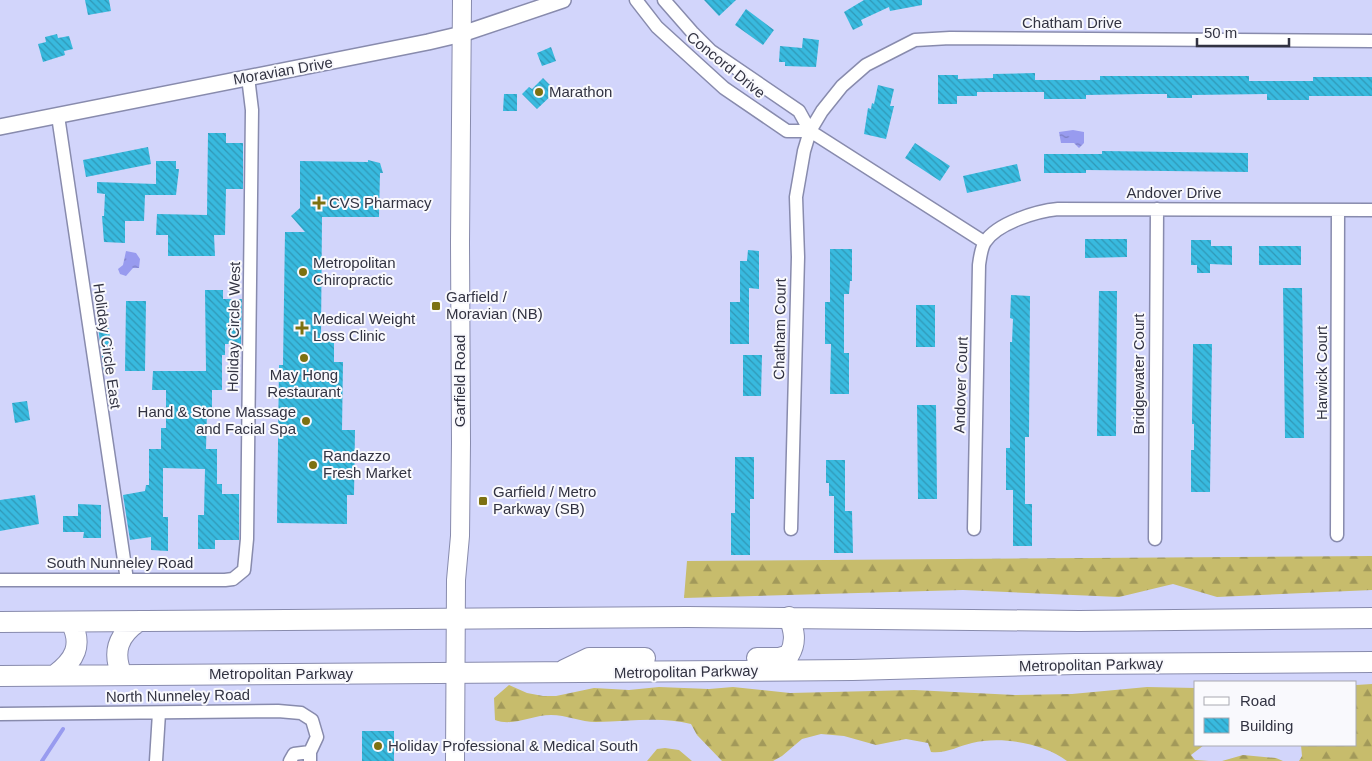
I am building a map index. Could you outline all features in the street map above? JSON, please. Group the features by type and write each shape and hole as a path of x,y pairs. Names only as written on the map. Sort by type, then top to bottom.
{"main road":[{"name":"Garfield Road","path":"455,761 456,619 460,536 462,0"},
{"path":"558,673 589,658 779,658 789,655 794,643 794,634 788,617"},
{"path":"0,622 788,617 1079,621 1372,618"},
{"path":"122,675 116,658 117,648 124,634 139,621"},
{"path":"56,675 67,667 77,651 77,636 71,622"},
{"name":"Metropolitan Parkway","path":"0,676 455,672 558,673 1372,662"}],"street":[{"name":"Moravian Drive","path":"0,127 248,77 329,63 462,34 563,0"},
{"name":"Concord Drive","path":"636,0 657,27 724,88 787,130 810,131"},
{"name":"Concord Drive","path":"664,0 692,32 711,50 799,111 810,131 984,242"},
{"name":"Chatham Drive","path":"810,131 827,104 866,65 915,40 950,38 1372,41"},
{"name":"Holiday Circle West","path":"239,575 246,562 247,538 252,110 248,77"},
{"name":"Holiday Circle East","path":"58,116 127,580"},
{"name":"Chatham Court","path":"791,529 798,257 796,197 804,151 810,131"},
{"name":"Bridgewater Court","path":"1155,539 1157,209"},
{"name":"Andover Drive","path":"984,242 1005,226 1044,210 1372,210"},
{"name":"Harwick Court","path":"1338,210 1338,535"},
{"name":"Andover Court","path":"974,529 979,265 984,242"},
{"name":"South Nunneley Road","path":"0,580 226,580 239,575"},
{"name":"North Nunneley Road","path":"0,714 225,711 301,713 312,720 317,737 310,756"},
{"path":"156,761 159,713"},
{"path":"290,761 294,754 310,756"}],"green space":[{"path":"1372,556 1372,590 1217,597 1173,584 1119,597 963,590 684,598 687,561"},
{"path":"1372,684 1372,761 1299,761 1302,756 1301,746 1357,746 1357,685"},
{"path":"509,685 527,693 543,696 556,696 594,688 629,690 659,687 709,689 733,687 790,693 914,690 1015,695 1072,694 1147,687 1194,688 1194,746 1203,746 1191,755 1195,760 1209,761 1067,761 1047,750 1034,746 996,740 972,743 941,752 931,752 928,743 906,739 876,745 844,736 821,734 802,739 773,761 722,761 697,735 691,724 668,720 596,722 551,715 502,722 495,720 494,698"},
{"path":"657,749 679,750 692,761 647,761"},
{"path":"1243,755 1276,758 1283,761 1222,761"}],"water":[{"path":"1073,130 1084,132 1084,143 1079,148 1074,143 1061,143 1059,132"},
{"path":"126,251 136,253 140,259 139,268 133,268 126,276 120,274 118,269 123,265"}],"building":[{"path":"85,0 109,0 111,11 88,15"},
{"path":"704,0 736,0 719,16"},
{"path":"864,0 922,0 922,5 890,11 889,7 861,20 863,25 853,30 844,12"},
{"path":"746,9 774,30 763,45 735,25"},
{"path":"57,34 58,38 69,36 73,49 64,51 65,55 43,62 38,44 46,42 45,37"},
{"path":"803,38 819,40 816,67 785,66 785,62 779,62 780,46 802,48"},
{"path":"551,47 556,61 542,66 537,53"},
{"path":"1035,73 1035,80 1100,80 1100,76 1249,76 1249,81 1313,81 1313,77 1372,77 1372,96 1309,96 1309,100 1267,100 1267,94 1192,95 1192,98 1167,98 1167,94 1142,94 1086,95 1086,99 1044,99 1044,92 977,92 977,96 957,96 957,104 938,104 938,75 958,75 958,79 993,78 993,74"},
{"name":"Marathon","path":"543,78 556,91 537,109 522,94 529,87 532,89"},
{"path":"878,85 894,89 890,106 894,106 886,139 864,134 868,108 871,109 872,103 874,104"},
{"path":"504,94 517,94 517,111 503,111"},
{"path":"208,133 226,133 226,143 243,143 243,189 226,189 225,235 214,235 215,256 168,256 168,235 156,235 157,214 207,215"},
{"path":"915,143 950,166 940,181 905,158"},
{"path":"148,147 151,164 86,177 83,160"},
{"path":"1102,151 1248,153 1248,172 1086,170 1086,173 1044,173 1044,154 1102,154"},
{"path":"368,160 380,163 383,173 380,173 379,217 322,217 321,338 334,338 334,362 343,362 342,430 355,430 354,495 347,495 347,524 277,523 279,365 283,365 285,232 305,232 291,216 300,208 300,161 368,162"},
{"path":"156,161 176,161 176,169 179,169 176,195 145,195 144,221 125,221 125,243 104,242 102,216 104,216 105,194 97,193 97,182 156,184"},
{"path":"1017,164 1021,181 967,193 963,176"},
{"path":"1085,239 1127,239 1127,257 1085,258"},
{"path":"1191,240 1211,240 1211,246 1232,246 1232,265 1210,264 1210,273 1197,273 1197,265 1191,265"},
{"path":"1259,246 1301,246 1301,265 1259,265"},
{"path":"830,249 852,249 852,281 850,281 849,294 844,294 844,353 849,353 849,394 830,394 831,344 825,344 825,302 830,302"},
{"path":"748,250 759,251 759,289 749,288 749,344 730,344 730,302 740,302 740,261 747,261"},
{"path":"1283,288 1302,288 1304,438 1285,438"},
{"path":"205,290 223,290 223,299 242,299 241,344 225,344 225,355 222,355 222,390 212,390 212,412 207,412 206,449 217,449 217,484 222,484 222,494 239,494 239,540 215,540 215,549 198,549 198,515 204,515 205,469 163,468 163,517 168,517 168,551 151,550 151,537 130,540 123,495 145,491 146,485 149,485 149,449 161,449 161,428 166,428 166,390 152,390 153,371 206,371"},
{"path":"1099,291 1117,291 1116,436 1097,436"},
{"path":"1011,295 1030,296 1029,437 1025,437 1025,504 1032,504 1032,546 1013,546 1013,490 1006,490 1006,448 1010,448 1010,342 1012,342 1013,319 1010,318"},
{"path":"126,301 146,301 145,371 125,371"},
{"path":"916,305 935,305 935,347 916,347"},
{"path":"108,325 115,370 104,372 98,327"},
{"path":"1193,344 1212,344 1210,492 1191,492 1191,450 1194,450 1194,424 1192,424"},
{"path":"743,355 762,355 761,396 743,396"},
{"path":"27,401 30,420 15,423 12,403"},
{"path":"917,405 936,405 937,499 918,499"},
{"path":"735,457 754,457 754,499 750,499 750,555 731,555 731,513 735,513"},
{"path":"826,460 845,460 845,511 852,511 853,553 834,553 834,496 829,496 829,483 826,483"},
{"path":"35,495 39,524 0,531 0,500"},
{"path":"78,504 101,505 101,538 83,538 84,532 63,532 63,516 78,516"},
{"name":"Holiday Professional & Medical South","path":"362,731 394,731 394,761 362,761"}],"waterway":[{"path":"42,761 63,729"}],"place":[{"name":"Marathon","path":"539,92"},
{"name":"CVS Pharmacy","path":"319,203"},
{"name":"Metropolitan Chiropractic","path":"303,272"},
{"name":"Garfield / Moravian (NB)","path":"436,306"},
{"name":"Medical Weight Loss Clinic","path":"302,328"},
{"name":"May Hong Restaurant","path":"304,358"},
{"name":"Hand & Stone Massage and Facial Spa","path":"306,421"},
{"name":"Randazzo Fresh Market","path":"313,465"},
{"name":"Garfield / Metro Parkway (SB)","path":"483,501"},
{"name":"Holiday Professional & Medical South","path":"378,746"}]}
